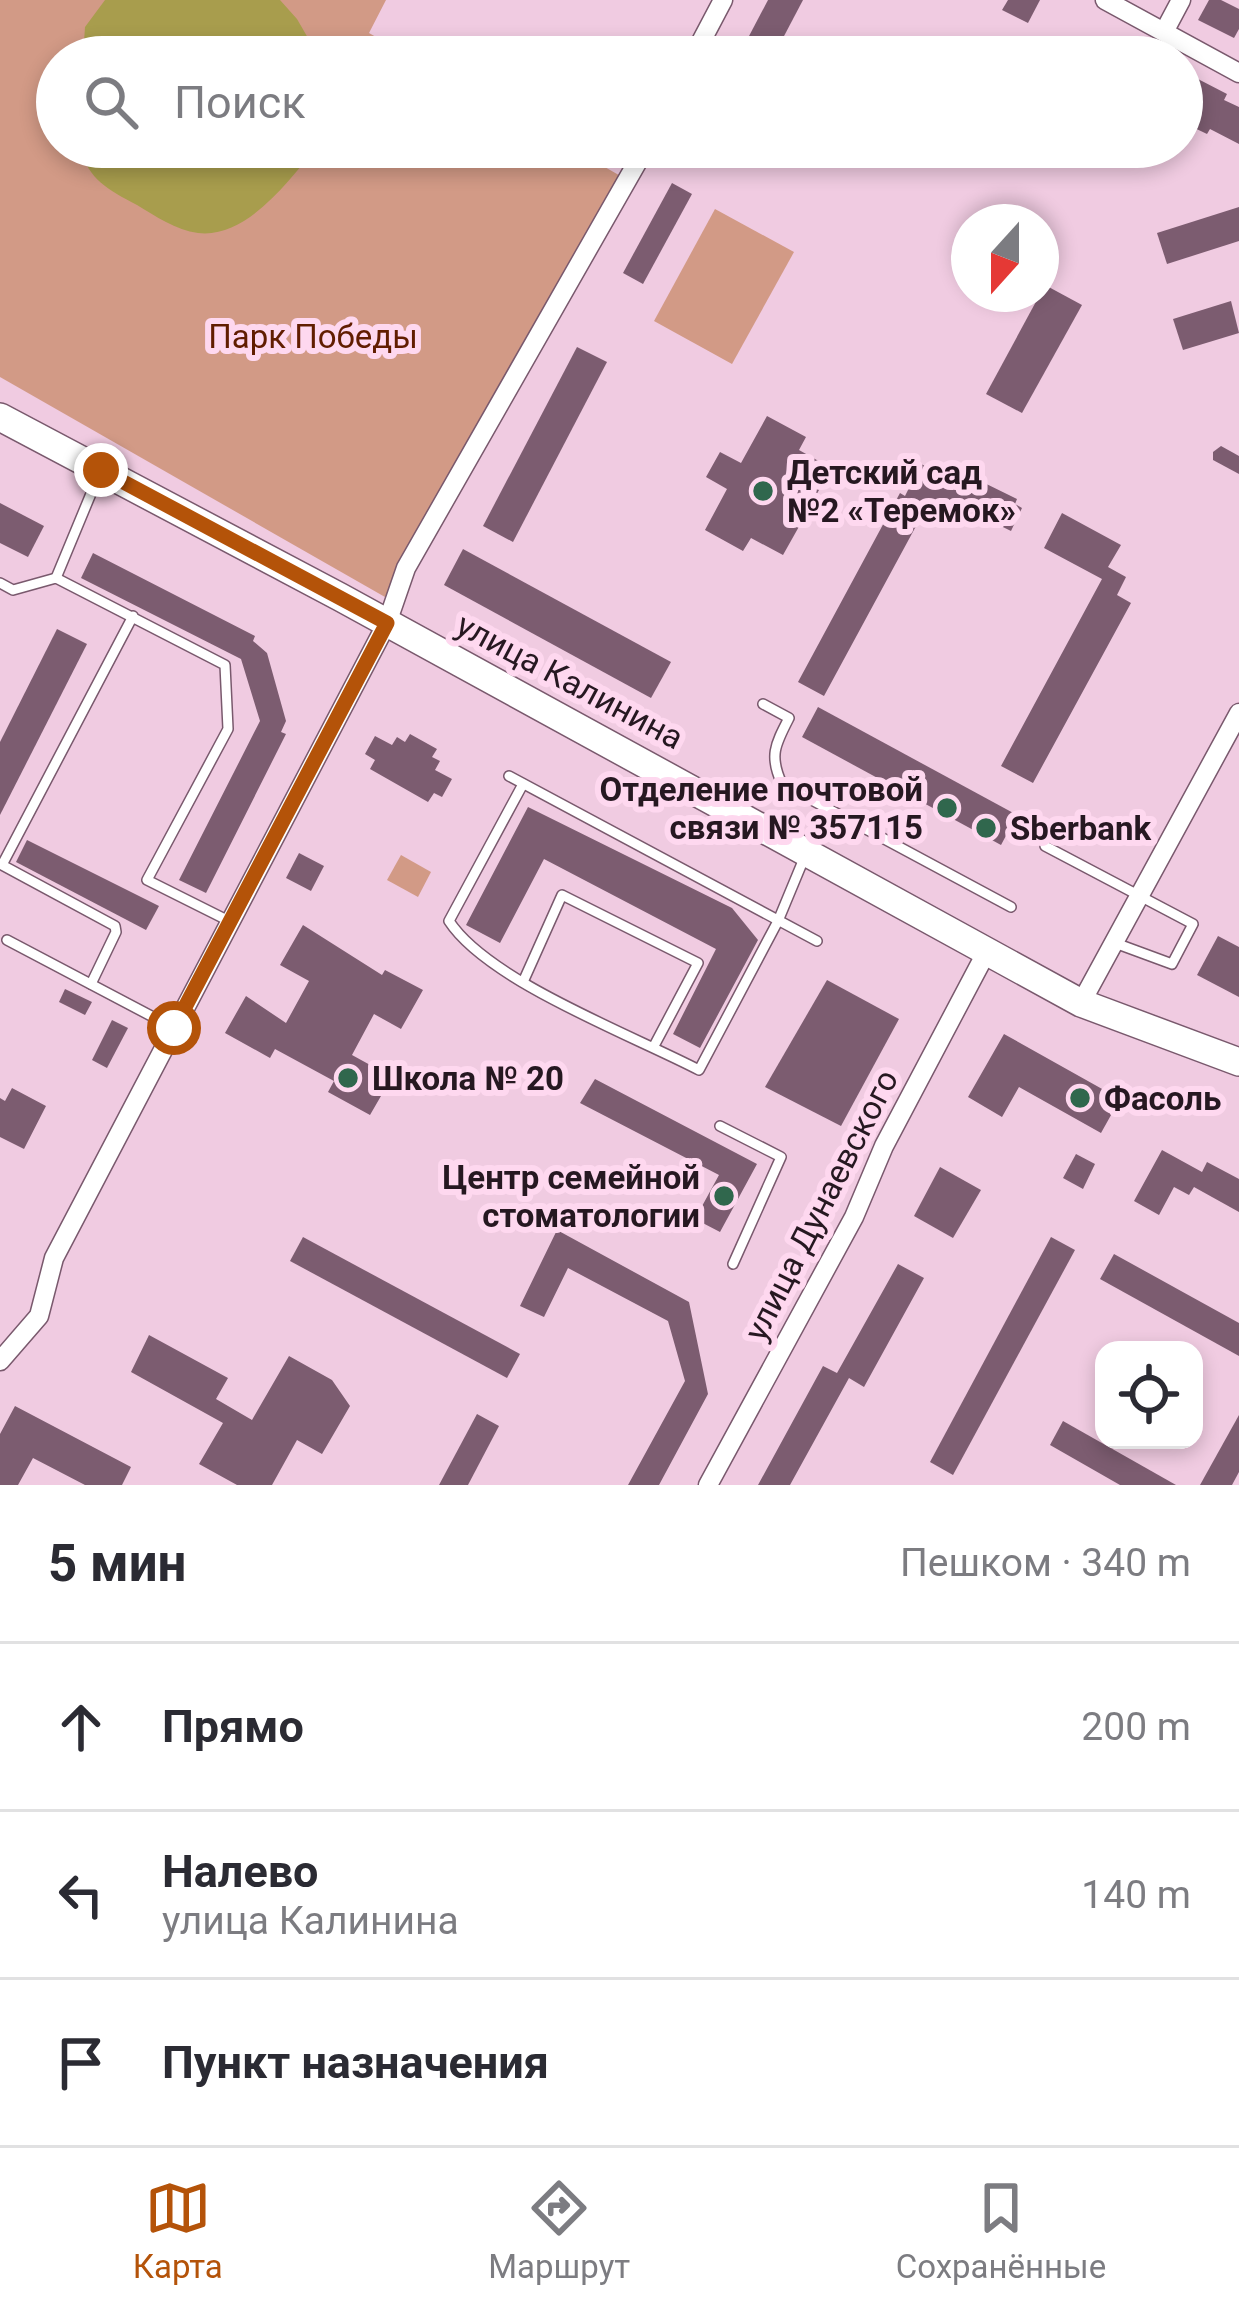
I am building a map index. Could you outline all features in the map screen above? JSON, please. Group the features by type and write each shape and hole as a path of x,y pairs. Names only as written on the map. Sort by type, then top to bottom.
{"main road":[{"name":"улица Калинина","path":"2,421 387,623 1081,1003 1239,1062"}],"street":[{"path":"704,36 723,0"},
{"path":"1105,0 1171,36"},
{"path":"1164,32 1181,0"},
{"path":"1203,54 1239,74"},
{"path":"0,1361 39,1316 54,1258 387,623 406,568 634,168"},
{"path":"1081,1003 1239,713"},
{"name":"улица Дунаевского","path":"708,1485 854,1217 884,1147 987,951"}],"lane":[{"path":"56,578 101,470"},
{"path":"0,584 13,590 56,578 225,665 228,729 147,880 230,922"},
{"path":"91,984 115,926 2,865 133,616"},
{"path":"763,704 789,718 774,747 772,763 782,784 1011,907"},
{"path":"509,776 817,940"},
{"path":"524,784 449,921 461,940 523,982 699,1070 778,921 807,851"},
{"path":"1045,846 1193,924 1172,964 1115,943"},
{"path":"523,982 562,895 698,963 654,1046"},
{"path":"7,940 174,1028"},
{"path":"720,1126 782,1157 733,1264"}],"green space":[{"name":"Парк Победы","path":"0,0 386,0 369,33 374,36 36,36 36,168 607,168 624,178 385,597 0,377"},
{"path":"715,209 794,252 732,364 654,321"},
{"path":"401,855 431,872 418,897 387,880"}],"shaded area":[{"path":"105,0 280,0 307,36 84,36 85,27"},
{"path":"88,168 299,168 250,217 233,227 198,233 166,222"}],"building":[{"path":"768,0 803,0 784,36 749,36"},
{"path":"1008,0 1040,0 1028,23 1002,10"},
{"path":"1209,0 1239,9 1234,38 1198,20"},
{"path":"1203,82 1227,94 1224,100 1239,107 1239,144 1210,129 1203,132"},
{"path":"672,183 692,194 643,284 623,273"},
{"path":"1239,207 1239,241 1167,264 1157,233"},
{"path":"1059,293 1082,305 1022,413 986,394 1030,312 1059,312"},
{"path":"1231,301 1239,333 1183,350 1173,319"},
{"path":"577,347 607,362 513,542 483,526"},
{"path":"767,416 806,437 799,450 831,468 813,501 799,494 787,515 801,523 783,555 751,538 743,551 705,530 727,489 706,477 720,452 741,463"},
{"path":"1221,446 1239,456 1239,474 1213,460 1213,452"},
{"path":"921,464 946,476 949,472 958,476 960,471 1017,499 1015,504 1022,508 1011,531 948,500 945,507 928,504 824,696 798,682 900,493 905,496"},
{"path":"0,503 44,526 28,557 0,543"},
{"path":"1062,513 1121,545 1108,567 1126,577 1117,595 1131,603 1033,783 1001,766 1102,579 1044,548"},
{"path":"463,549 671,662 651,698 444,585"},
{"path":"93,553 255,636 253,641 267,653 286,721 281,732 286,734 206,893 179,880 260,721 241,659 81,578"},
{"path":"57,629 87,644 0,815 0,742"},
{"path":"818,707 1017,815 1001,845 802,737"},
{"path":"410,734 437,749 432,757 440,761 435,770 452,779 442,797 434,793 428,802 370,769 375,760 365,754 375,736 392,745 397,737 405,742"},
{"path":"528,807 732,908 758,940 700,1048 673,1034 716,949 544,859 500,943 466,925"},
{"path":"27,840 159,906 146,930 16,862"},
{"path":"299,853 324,866 311,891 286,878"},
{"path":"303,925 382,975 385,970 423,990 401,1029 374,1014 352,1055 392,1077 370,1115 328,1092 334,1081 275,1049 270,1058 225,1033 246,996 286,1023 309,981 280,965"},
{"path":"1218,936 1239,947 1239,997 1197,975"},
{"path":"827,980 899,1019 841,1126 765,1087"},
{"path":"65,989 92,1002 85,1015 59,1002"},
{"path":"112,1020 128,1028 107,1068 92,1060"},
{"path":"1004,1034 1120,1099 1101,1133 1019,1087 1002,1117 968,1097"},
{"path":"595,1079 757,1164 720,1232 695,1219 719,1175 580,1103"},
{"path":"12,1088 46,1106 24,1149 0,1137 0,1098 5,1101"},
{"path":"1162,1150 1202,1172 1207,1162 1239,1179 1239,1212 1194,1187 1189,1195 1174,1187 1159,1215 1134,1201"},
{"path":"1076,1154 1095,1164 1083,1189 1063,1178"},
{"path":"940,1167 981,1190 953,1238 914,1216"},
{"path":"557,1230 689,1302 708,1394 659,1485 628,1485 685,1381 668,1321 568,1268 544,1317 520,1306"},
{"path":"303,1237 520,1354 507,1378 290,1261"},
{"path":"1051,1237 1075,1250 953,1475 930,1462"},
{"path":"1114,1254 1239,1323 1239,1356 1100,1279"},
{"path":"898,1264 924,1278 864,1387 849,1378 790,1485 758,1485 823,1366 837,1373"},
{"path":"149,1335 228,1378 216,1399 252,1420 289,1356 332,1380 350,1406 322,1454 297,1440 272,1485 237,1485 199,1464 223,1423 131,1372"},
{"path":"15,1406 131,1467 122,1485 85,1485 33,1458 18,1485 0,1485 0,1434"},
{"path":"477,1414 499,1426 468,1485 439,1485"},
{"path":"1239,1415 1239,1472 1232,1485 1200,1485"},
{"path":"1063,1421 1095,1439 1095,1449 1112,1449 1176,1485 1120,1485 1050,1445"}],"place":[{"name":"Детский сад №2 «Теремок»","path":"763,491"},
{"name":"Отделение почтовой связи № 357115","path":"947,808"},
{"name":"Sberbank","path":"986,828"},
{"name":"Школа № 20","path":"348,1078"},
{"name":"Фасоль","path":"1080,1098"},
{"name":"Центр cемейной cтоматологии","path":"724,1196"}],"route":[{"path":"101,470 387,623 174,1028"}]}
